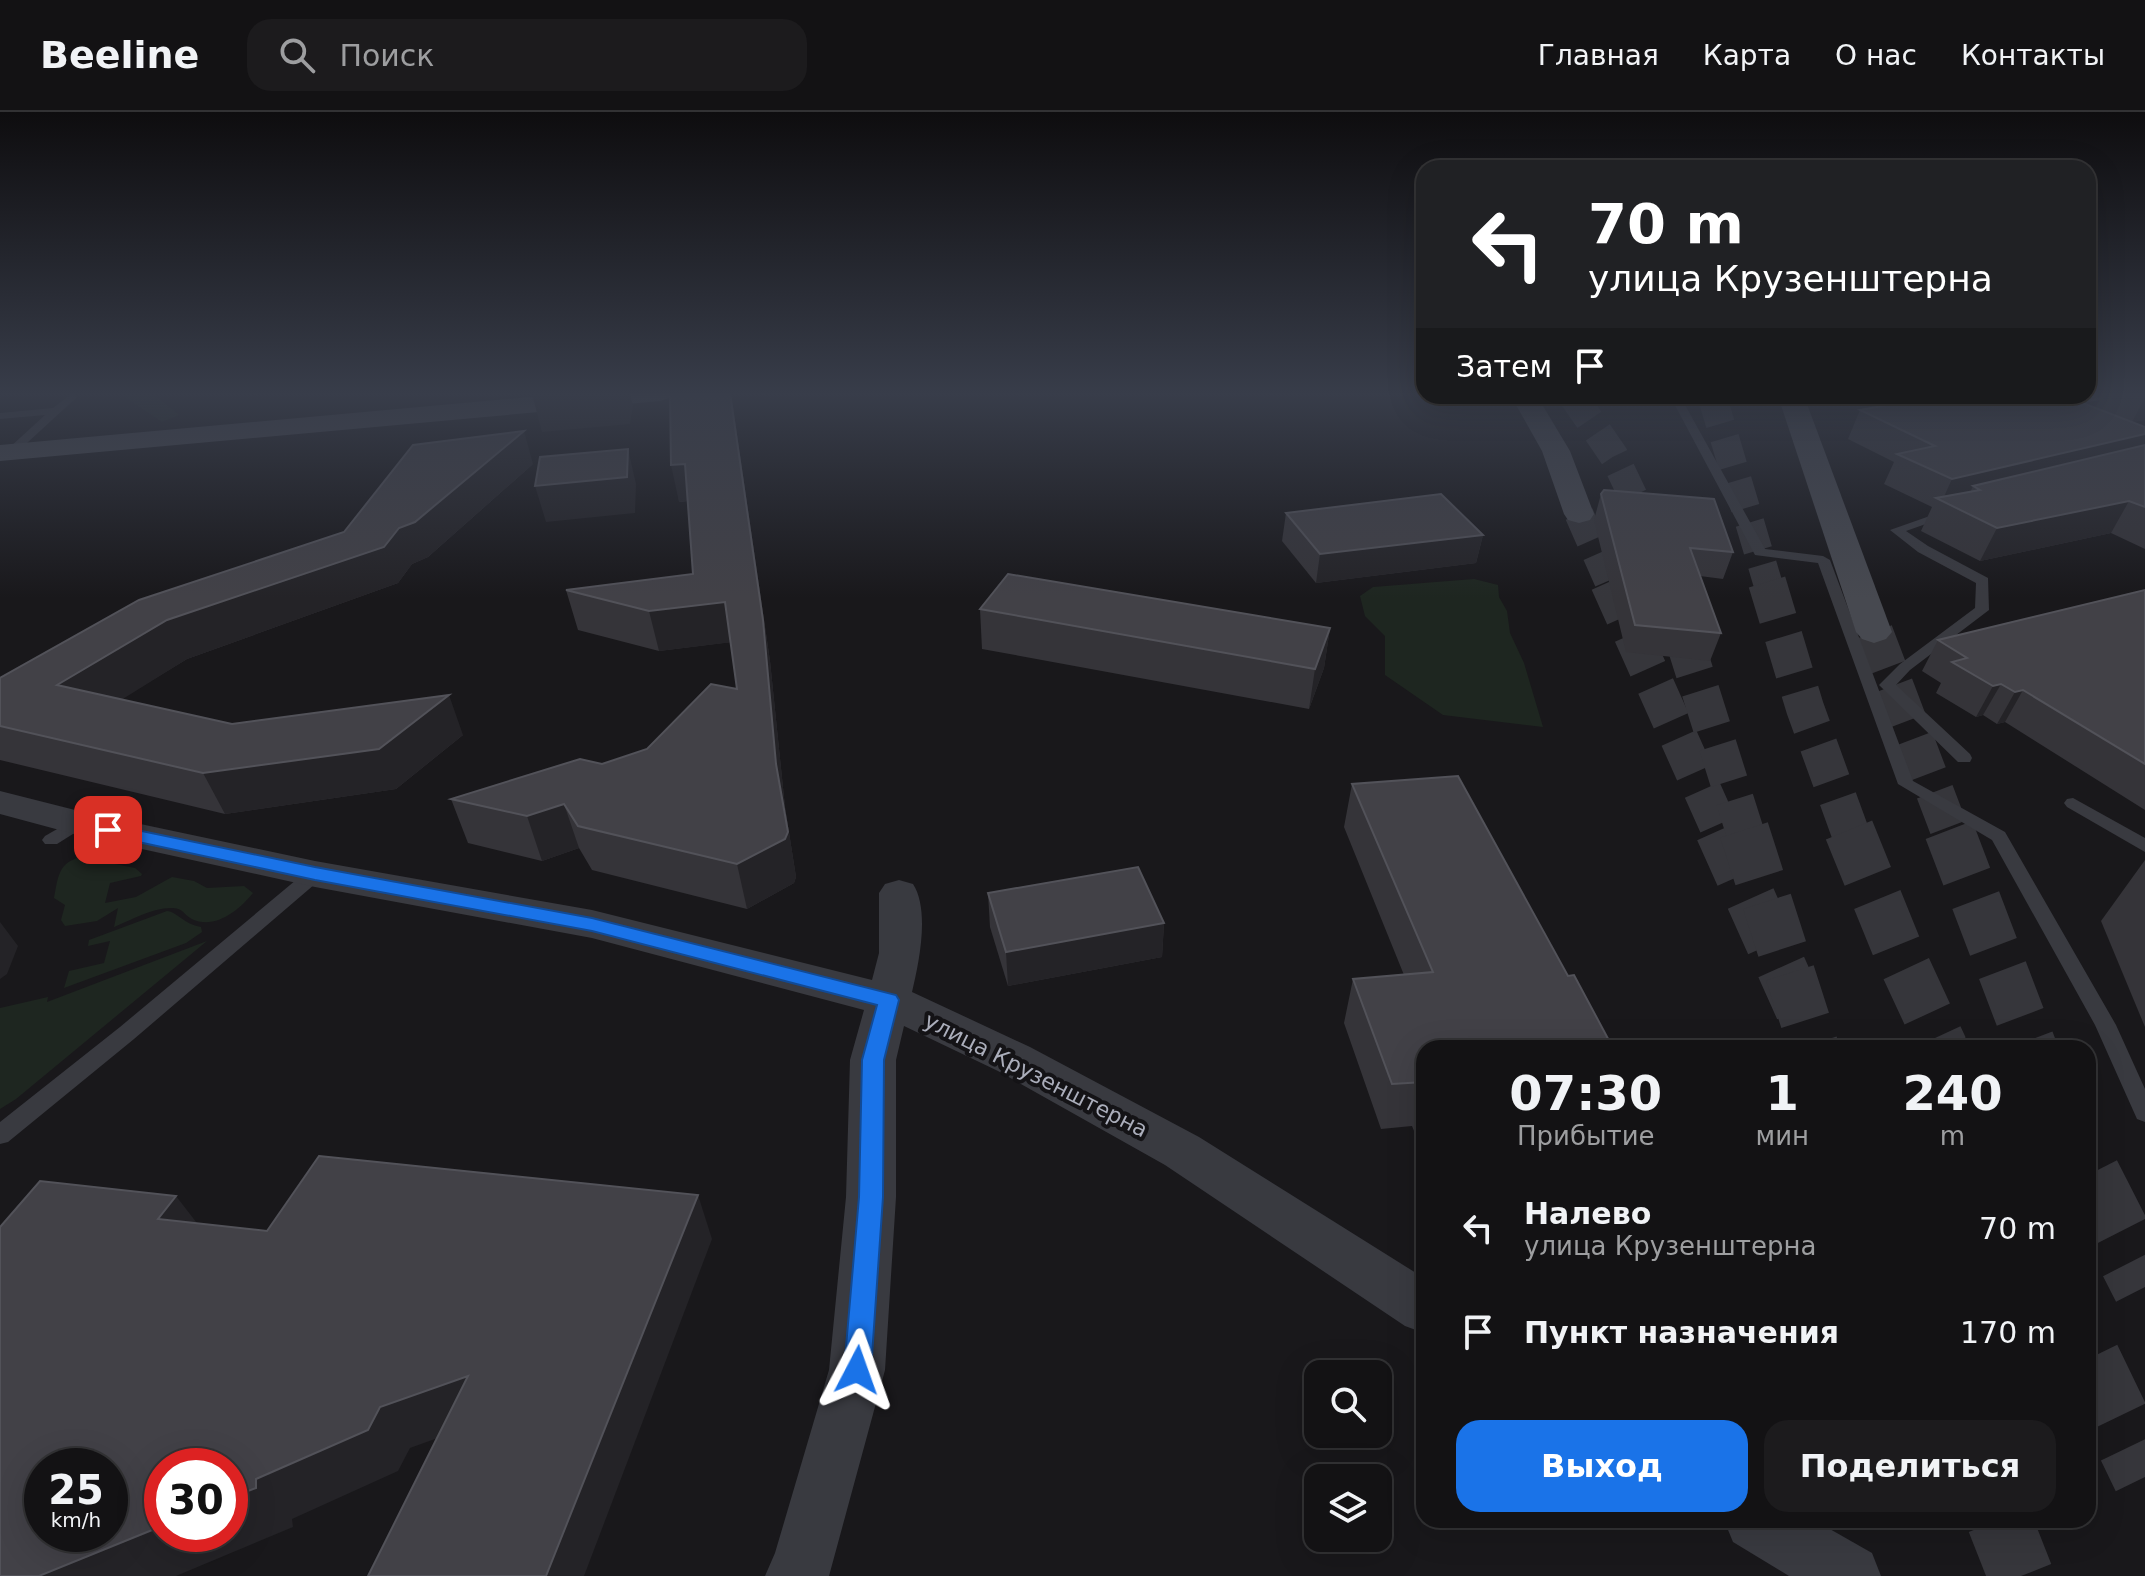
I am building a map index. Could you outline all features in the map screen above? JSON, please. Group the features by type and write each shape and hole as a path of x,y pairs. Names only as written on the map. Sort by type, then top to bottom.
{"street":[{"path":"1560,461 1579,514"},
{"path":"1814,461 1874,632"},
{"name":"улица Крузенштерна","path":"0,802 65,832 592,924 888,1000 1014,1059 1182,1151 1416,1303"},
{"path":"797,1576 804,1561 857,1370 871,1197 873,1060 900,953 899,893"},
{"path":"1768,1528 1849,1576"}],"lane":[{"path":"1711,461 1760,552 1823,560 1906,784 1999,836 2105,1025 2145,1113"},
{"path":"1964,758 1887,685 1905,667 1982,610 1983,581 1923,549 1896,530 1968,509"},
{"path":"2073,803 2145,846"},
{"path":"0,1135 127,1033 315,874"}],"shaded area":[{"path":"1474,579 1498,585 1499,597 1507,611 1510,633 1524,663 1543,727 1443,715 1385,675 1385,636 1365,616 1360,596 1373,587"},
{"path":"81,857 135,868 142,874 110,883 105,903 136,897 172,877 194,881 207,888 244,886 253,893 235,911 211,922 194,920 180,909 166,908 114,927 118,908 97,921 65,926 61,920 65,905 54,898 57,884 63,867"},
{"path":"167,911 201,927 202,932 186,943 64,988 69,971 104,963 110,941 88,946 89,940"},
{"path":"207,941 0,1109 0,1008 48,997 47,1002"}],"building":[{"path":"400,461 488,461 415,522 399,528 384,547 167,620 57,685 232,724 449,695 379,749 203,773 0,726 0,678 139,600 344,532"},
{"path":"539,461 628,461 627,477 535,486"},
{"path":"671,461 740,461 763,620 776,764 788,832 785,839 737,864 578,826 564,804 527,816 451,799 580,759 602,764 647,749 711,684 737,689 725,602 649,611 566,590 693,574 685,464 671,465"},
{"path":"1913,461 2028,461 1952,479"},
{"path":"2077,461 2145,461 2145,507 2129,501 1997,528 1936,498 1980,490 1973,486"},
{"path":"1604,490 1714,499 1733,552 1690,548 1721,633 1635,625 1601,494"},
{"path":"1441,494 1483,535 1320,554 1286,513"},
{"path":"1008,574 1330,628 1315,669 980,609"},
{"path":"2145,590 2145,764 2023,690 2015,692 2001,684 1993,686 1952,662 1967,658 1938,640"},
{"path":"1458,776 1568,976 1574,975 1609,1040 1416,1040 1416,1082 1392,1084 1353,979 1433,972 1352,784"},
{"path":"1138,867 1164,923 1006,952 988,893"},
{"path":"319,1156 698,1195 546,1576 368,1576 468,1376 380,1407 368,1430 256,1479 256,1488 248,1491 248,1448 144,1448 144,1533 128,1540 128,1448 24,1448 24,1552 98,1552 39,1576 0,1576 0,1227 40,1181 176,1196 158,1219 267,1231"}],"tunnel":[{"path":"1617,461 1649,530 1666,584"},
{"path":"1731,461 1768,584"},
{"path":"1579,514 1610,584"},
{"path":"1609,582 1721,832"},
{"path":"1666,582 1745,832"},
{"path":"1767,582 1805,708 1850,832"},
{"path":"1874,632 1950,832"},
{"path":"1720,830 1800,1009"},
{"path":"1744,830 1811,1040"},
{"path":"1849,830 1899,953 1939,1040"},
{"path":"1949,830 2029,1040"},
{"path":"2096,1191 2145,1287"},
{"path":"2096,1376 2145,1477"},
{"path":"2002,1528 2021,1576"}],"route":[{"path":"108,830 315,874 592,924 888,1000 873,1060 871,1197 857,1370"}]}
